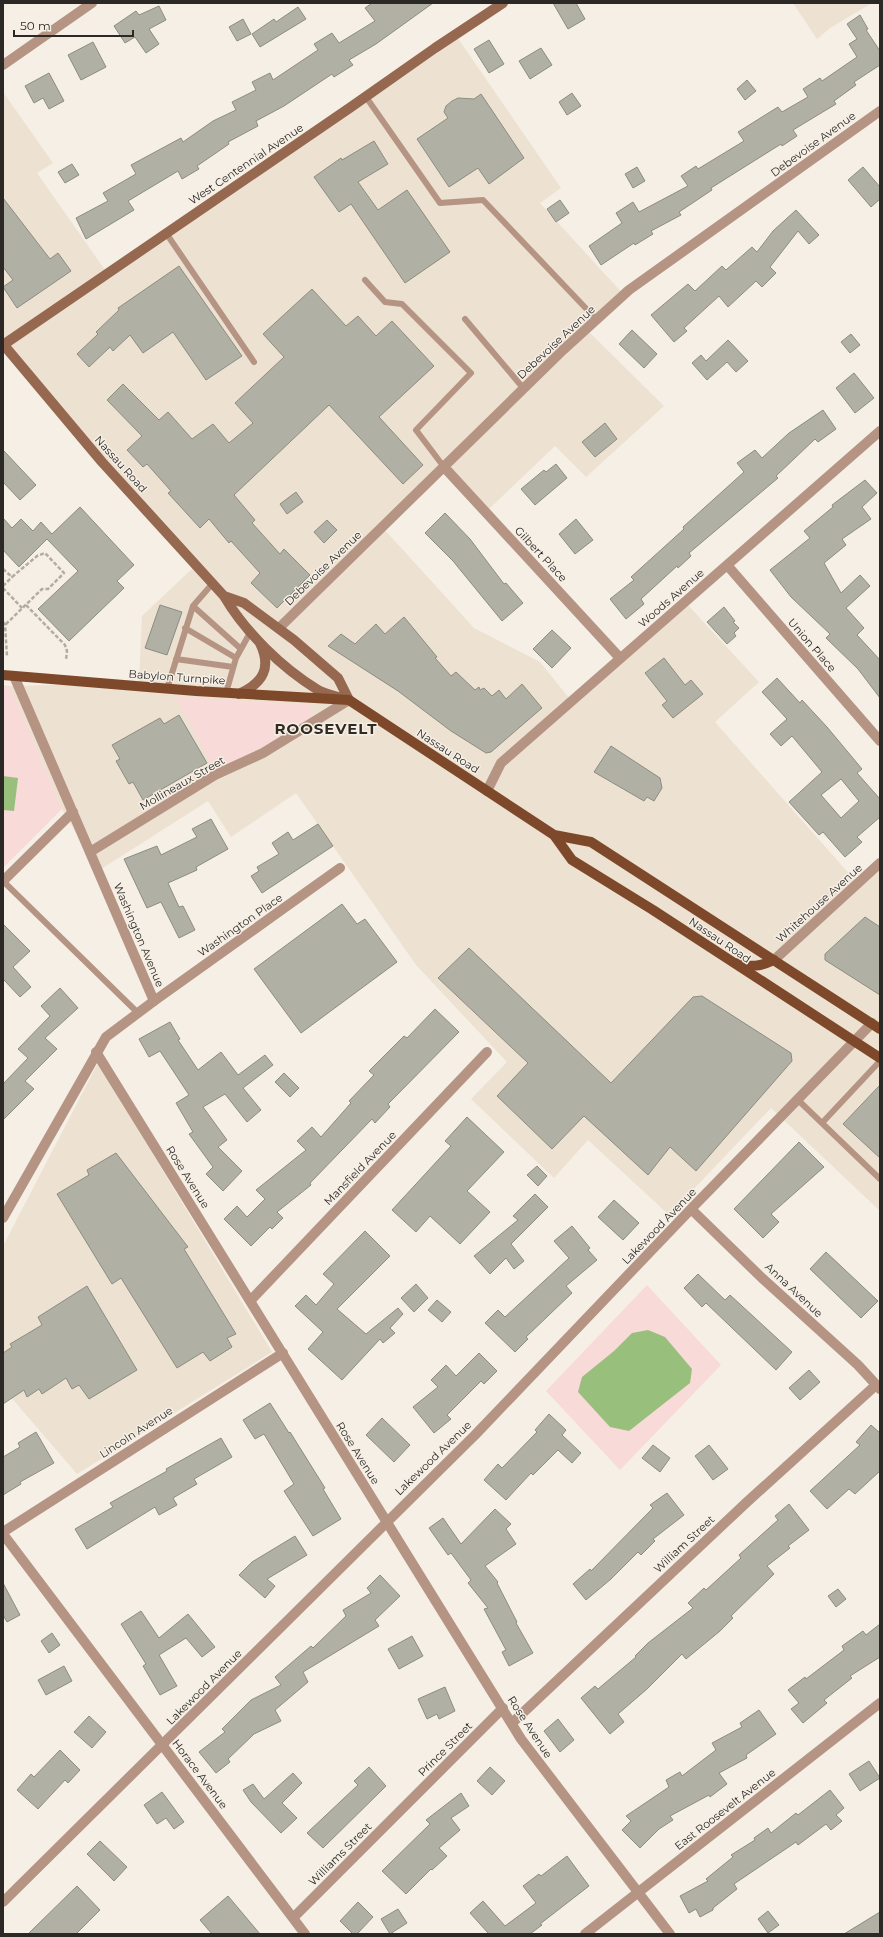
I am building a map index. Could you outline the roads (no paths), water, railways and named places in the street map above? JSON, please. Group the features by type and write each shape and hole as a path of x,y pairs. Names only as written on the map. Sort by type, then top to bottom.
{"main road":[{"name":"West Centennial Avenue","path":"3,344 503,3"},
{"name":"Nassau Road","path":"3,344 102,462 213,583 224,596 234,613 259,641 281,662 319,690 349,700 554,835 572,860 653,910 730,962 855,1041 880,1060"},
{"path":"224,596 244,603 279,628 338,678 349,700"},
{"path":"239,694 257,683 264,672 265,660 259,641"},
{"name":"Babylon Turnpike","path":"3,675 167,689 349,700"},
{"name":"Nassau Road","path":"554,835 591,842 876,1026"},
{"path":"730,962 748,966 762,966 774,960"}],"street":[{"path":"3,65 92,3"},
{"name":"Debevoise Avenue","path":"279,628 596,319 629,290 880,111"},
{"name":"Woods Avenue","path":"487,791 501,763 880,431"},
{"name":"Gilbert Place","path":"444,467 620,658"},
{"name":"Union Place","path":"727,565 880,741"},
{"name":"Washington Avenue","path":"3,1218 106,1036 154,1001 14,676"},
{"name":"Mollineaux Street","path":"90,852 215,775 263,753 349,700"},
{"path":"3,881 72,812"},
{"name":"Whitehouse Avenue","path":"774,960 880,863"},
{"name":"Washington Place","path":"154,1001 340,868"},
{"name":"Lakewood Avenue","path":"3,1902 475,1434 855,1041 876,1026"},
{"name":"Rose Avenue","path":"96,1052 251,1300 521,1739 637,1893 670,1934"},
{"name":"Mansfield Avenue","path":"251,1300 487,1052"},
{"name":"Anna Avenue","path":"691,1209 762,1278 858,1365 878,1387"},
{"name":"Lincoln Avenue","path":"3,1533 283,1353"},
{"name":"William Street","path":"512,1723 746,1502 878,1387"},
{"name":"Horace Avenue","path":"3,1533 305,1934"},
{"name":"East Roosevelt Avenue","path":"585,1934 880,1703"},
{"name":"Prince Street","path":"404,1806 503,1708"},
{"name":"Williams Street","path":"293,1918 404,1806"}],"lane":[{"path":"366,97 440,203 483,200 596,319"},
{"path":"166,233 254,362"},
{"path":"365,280 385,302 402,304 471,374 416,430 444,467"},
{"path":"465,319 524,389"},
{"path":"167,689 193,606 213,583"},
{"path":"193,606 241,649"},
{"path":"185,628 236,658"},
{"path":"226,693 236,658 251,632"},
{"path":"176,659 233,667"},
{"path":"3,881 138,1013"},
{"path":"822,1124 880,1060"},
{"path":"798,1100 880,1179"}],"district":[{"name":"ROOSEVELT","path":"326,728"}]}
